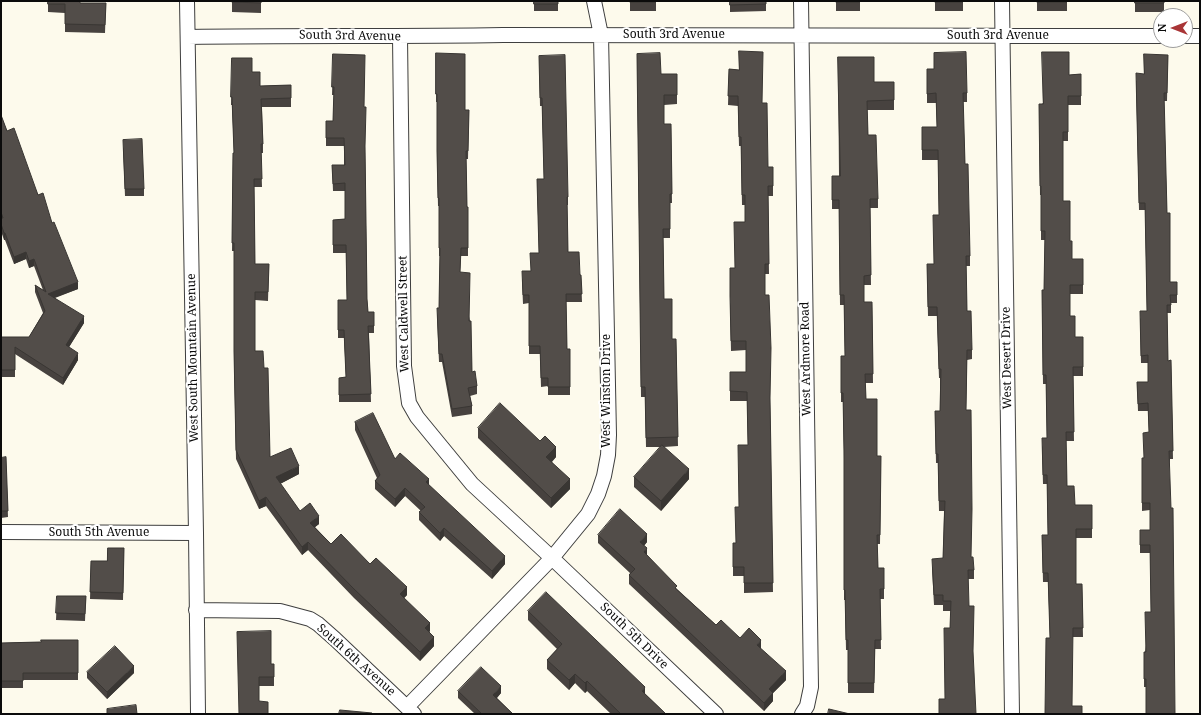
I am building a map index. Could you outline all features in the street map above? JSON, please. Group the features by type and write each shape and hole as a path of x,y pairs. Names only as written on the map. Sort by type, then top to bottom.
{"street":[{"name":"West South Mountain Avenue","path":"187,1 198,714"},
{"name":"West Winston Drive","path":"411,711 552,558 588,514 598,494 608,455 609,427 601,35 594,1"},
{"name":"West Ardmore Road","path":"801,1 811,687 807,706 802,714"},
{"name":"West Desert Drive","path":"1002,1 1012,714"},
{"name":"South 3rd Avenue","path":"188,36 1153,36"},
{"name":"West Caldwell Street","path":"400,37 404,366 410,403 417,417 472,484 552,558"},
{"name":"South 5th Avenue","path":"1,532 196,533"},
{"name":"South 5th Drive","path":"552,558 716,714"},
{"name":"South 6th Avenue","path":"196,610 280,611 310,619 335,639 411,711"}],"building":[{"path":"48,1 106,3 105,25 65,24 65,4 48,4"},
{"path":"261,1 261,3 232,2"},
{"path":"534,1 558,1 558,4 534,4"},
{"path":"656,1 656,2 630,2"},
{"path":"730,1 766,1 766,4 730,5"},
{"path":"860,1 860,2 836,2"},
{"path":"963,1 963,2 935,2"},
{"path":"1067,1 1067,2 1037,2"},
{"path":"1135,1 1164,1 1164,3 1135,3"},
{"path":"739,51 763,52 762,103 767,103 768,167 773,167 773,186 768,186 769,264 765,264 765,295 769,295 771,348 770,398 773,583 744,583 744,567 733,567 733,543 736,543 735,507 739,507 738,445 748,445 747,392 730,391 730,372 746,372 746,341 731,341 730,296 730,268 735,268 734,222 745,222 745,195 742,195 741,137 739,137 738,96 728,96 729,69 739,70"},
{"path":"966,52 967,93 963,93 965,164 968,164 970,256 966,256 967,311 971,311 972,350 967,350 966,410 971,410 971,557 973,557 974,570 968,570 969,606 974,606 973,651 976,714 939,714 939,699 945,699 944,628 950,628 951,601 943,601 943,595 934,595 932,559 943,558 945,501 939,501 938,454 936,454 935,411 940,411 941,369 939,369 937,307 928,307 927,264 934,264 933,215 939,215 938,150 922,150 922,127 937,127 936,93 927,94 927,69 934,69 934,53"},
{"path":"1042,52 1069,52 1069,75 1081,74 1081,96 1068,96 1068,132 1063,132 1063,201 1070,201 1070,241 1072,241 1072,259 1083,259 1083,285 1070,285 1070,316 1075,316 1075,337 1083,337 1083,367 1073,367 1074,432 1066,432 1067,486 1074,486 1075,505 1092,505 1092,529 1076,529 1076,584 1082,584 1083,628 1073,628 1072,706 1082,706 1082,714 1045,714 1046,638 1050,638 1048,573 1043,573 1042,535 1048,535 1047,475 1043,475 1042,438 1047,438 1046,375 1043,375 1042,290 1044,290 1045,231 1041,231 1040,186 1039,104 1043,104"},
{"path":"436,53 465,54 465,110 469,110 468,151 466,151 468,248 461,248 460,272 470,273 469,321 471,321 472,372 475,371 477,386 468,388 472,406 452,409 442,354 439,354 437,308 439,308 440,248"},
{"path":"660,53 661,74 677,74 677,95 664,95 664,124 671,124 672,194 670,194 670,229 663,229 664,299 672,299 672,339 676,339 678,437 646,438 645,387 641,387 637,54"},
{"path":"333,54 365,55 364,107 366,107 365,146 367,299 368,312 374,312 374,326 368,326 371,394 339,395 339,378 346,377 344,330 338,330 338,300 347,300 346,245 333,245 333,220 345,219 345,183 333,184 332,165 345,165 344,138 326,138 326,121 333,121"},
{"path":"1144,54 1168,55 1167,93 1164,93 1167,213 1170,213 1170,282 1177,282 1177,295 1170,295 1171,305 1167,305 1168,361 1171,360 1173,451 1169,451 1171,508 1173,508 1175,714 1146,714 1146,679 1144,679 1144,652 1146,652 1145,612 1151,612 1150,545 1140,545 1140,530 1150,530 1150,503 1142,503 1142,458 1144,458 1143,433 1149,432 1148,403 1138,404 1137,382 1148,382 1148,355 1141,356 1140,311 1147,311 1145,203 1139,203 1136,73 1144,74"},
{"path":"565,55 568,252 579,252 582,294 566,294 567,349 570,349 570,387 548,387 548,378 541,378 540,346 529,346 529,295 523,295 522,271 531,271 530,253 539,253 537,179 544,179 542,98 540,98 539,56"},
{"path":"838,57 874,57 874,82 894,82 894,100 867,101 868,135 876,135 878,199 870,199 871,275 864,276 864,302 872,302 873,374 865,374 866,399 877,399 877,456 881,456 880,535 877,535 878,568 884,568 884,589 880,589 881,640 875,640 874,683 848,683 848,640 846,640 844,590 843,393 841,393 841,356 845,356 844,295 840,295 839,200 832,200 832,176 840,176"},
{"path":"232,58 252,58 252,72 260,72 260,86 291,85 291,98 261,99 263,144 261,144 262,179 254,179 255,264 269,264 268,292 255,292 255,351 263,351 264,368 268,368 270,457 291,448 299,466 276,477 300,511 310,503 319,516 310,523 331,544 341,534 370,564 376,558 407,587 400,594 430,623 425,628 434,637 420,652 354,589 308,542 302,547 266,497 259,501 236,450 234,243 232,243 234,153 231,97"},
{"path":"1,115 7,131 14,128 38,195 43,193 52,223 54,222 78,282 48,294 84,316 66,345 78,353 63,378 15,347 15,370 1,370 1,337 29,337 45,311 35,285 46,292 34,259 29,261 26,252 14,257 1,224 1,218 3,218 1,212"},
{"path":"142,139 144,189 125,189 123,140"},
{"path":"500,403 540,441 545,436 556,447 546,457 570,479 551,498 478,428"},
{"path":"373,413 395,459 400,453 429,479 426,482 505,556 492,571 444,528 440,533 419,512 425,507 405,488 395,499 375,481 380,475 355,422"},
{"path":"662,445 689,469 661,501 634,477"},
{"path":"6,457 8,511 1,511 1,458"},
{"path":"620,509 647,534 640,542 647,548 644,552 677,586 675,588 716,625 721,620 740,638 749,628 761,640 757,645 786,671 769,689 773,693 764,703 629,575 635,569 598,535"},
{"path":"108,548 124,548 123,593 90,592 91,561 107,561"},
{"path":"546,592 645,687 642,691 666,714 621,714 587,681 585,683 575,674 569,680 547,660 562,644 528,611"},
{"path":"57,596 86,596 85,614 56,613"},
{"path":"271,631 271,664 274,664 274,677 259,677 259,701 268,702 268,714 239,714 237,632"},
{"path":"41,640 78,640 78,673 23,673 23,681 1,681 1,643 41,642"},
{"path":"115,646 134,666 107,692 87,672"},
{"path":"481,667 501,686 493,695 513,714 482,714 458,691"},
{"path":"136,705 137,714 107,714 107,709"},
{"path":"829,709 850,714 828,714"},
{"path":"340,710 372,713 372,714 339,714"}]}
